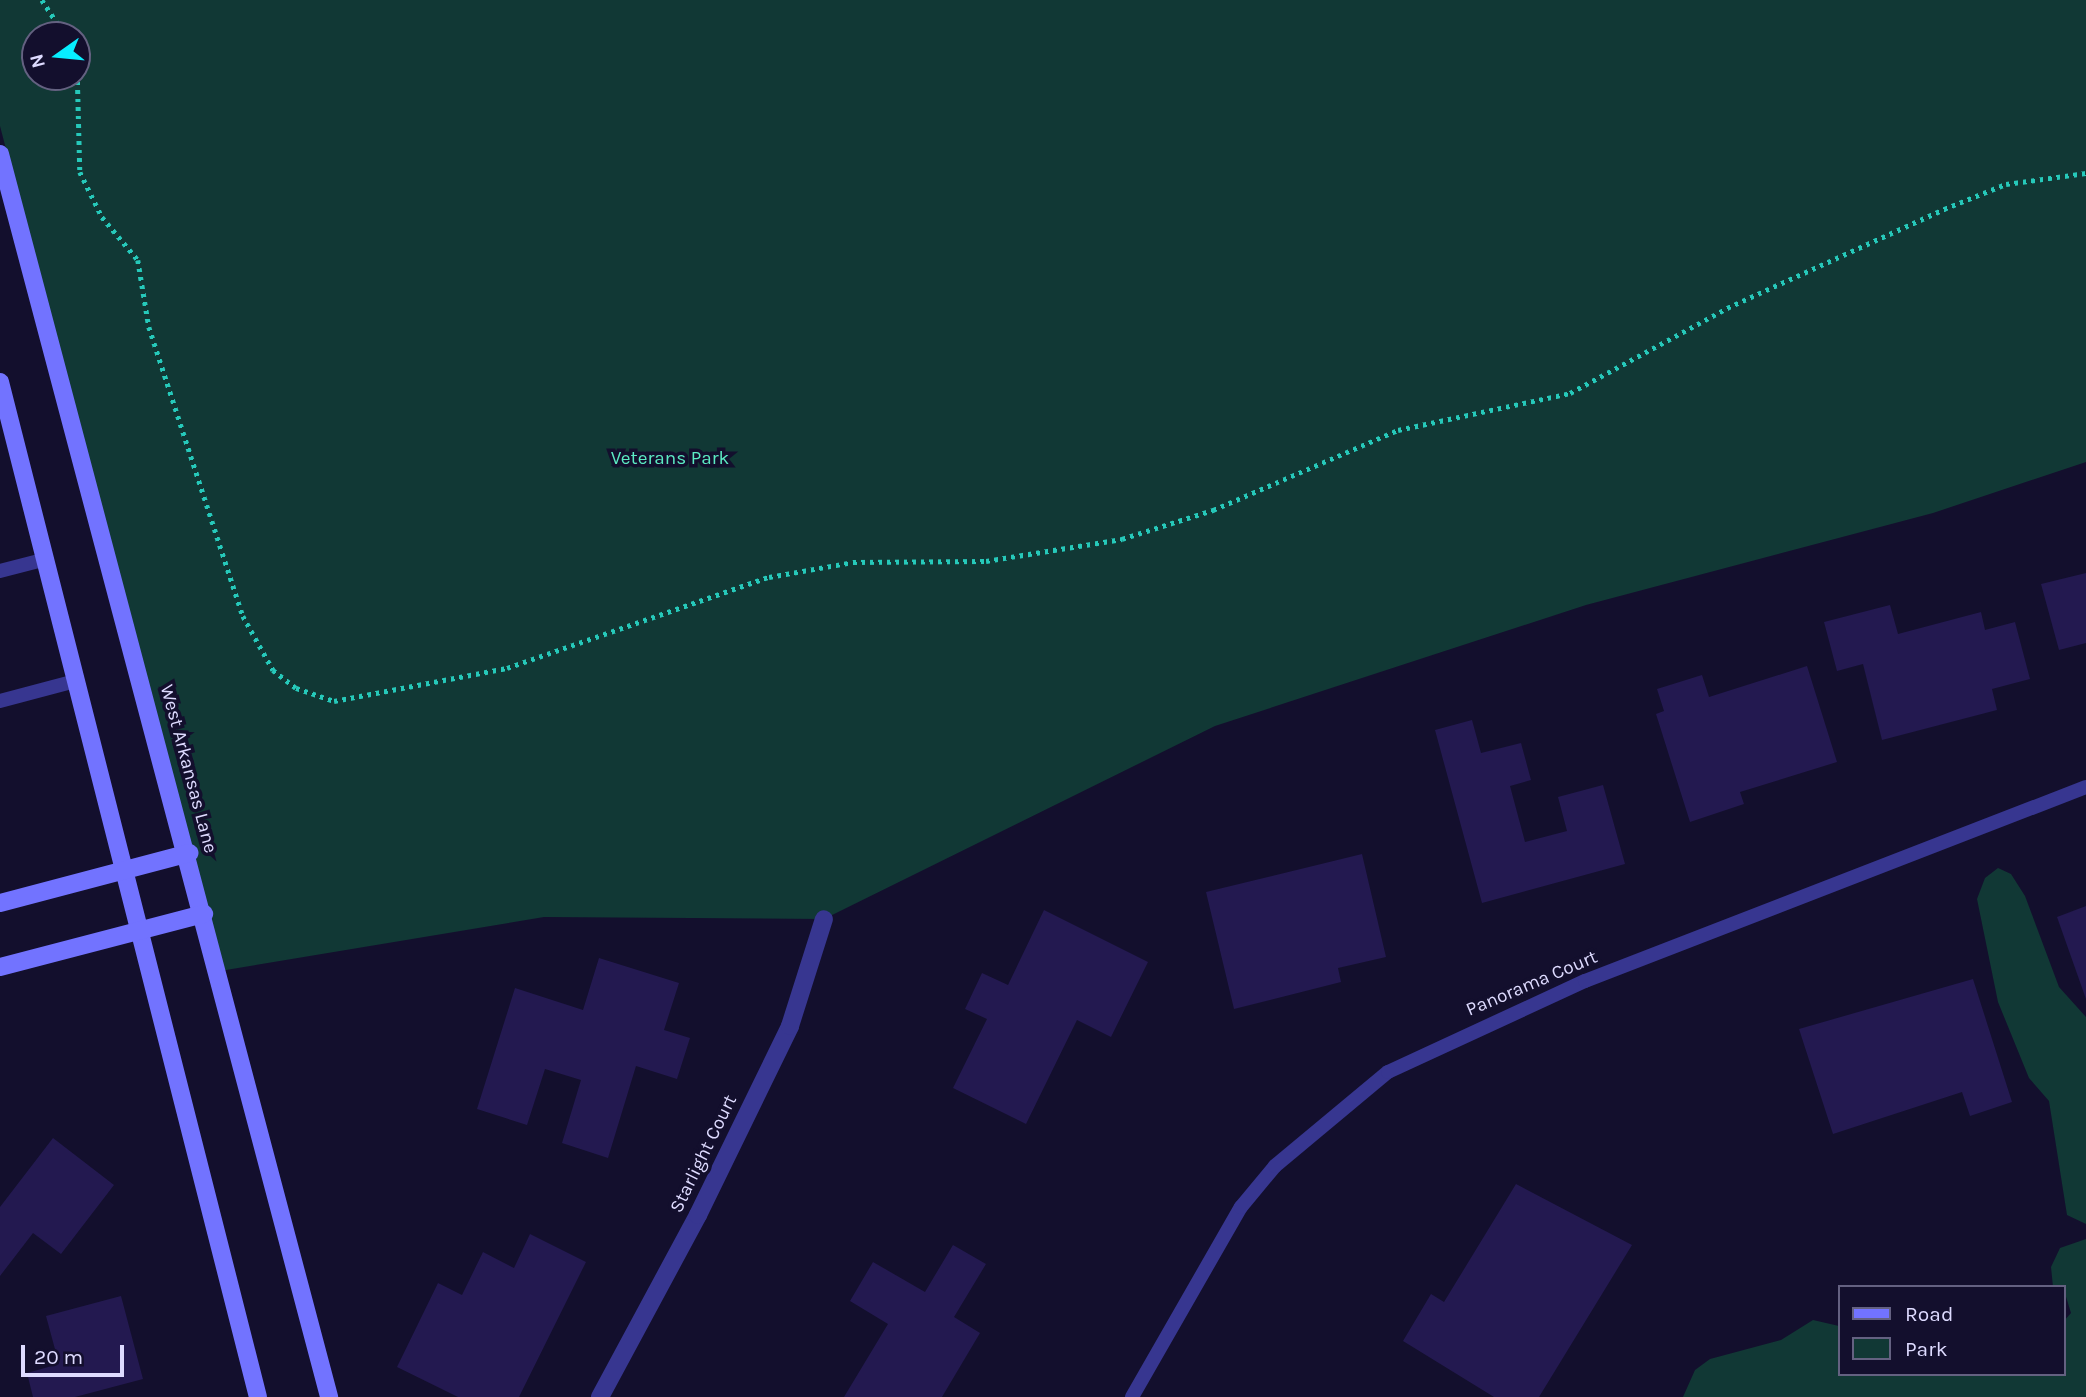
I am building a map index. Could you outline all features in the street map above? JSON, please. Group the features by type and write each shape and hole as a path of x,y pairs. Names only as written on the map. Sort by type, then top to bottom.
{"main road":[{"name":"West Arkansas Lane","path":"0,154 189,853 329,1397"},
{"path":"0,382 122,871 258,1397"},
{"path":"0,903 189,853"},
{"path":"0,967 204,914"}],"street":[{"name":"Starlight Court","path":"600,1397 698,1216 790,1026 824,919"}],"lane":[{"path":"0,571 46,559"},
{"path":"0,701 75,681"},
{"name":"Panorama Court","path":"1132,1397 1241,1207 1275,1166 1388,1072 1585,981 2086,788"}],"path":[{"path":"42,0 56,21"},
{"path":"78,91 80,172 102,217 138,260 149,327 243,616 273,670 296,688 334,701 506,667 769,577 853,562 986,561 1122,540 1213,510 1398,430 1570,393 1727,308 1944,209 2006,184 2086,173"}],"green space":[{"name":"Veterans Park","path":"0,0 2086,0 2086,462 1933,513 1586,605 1215,726 824,919 544,917 220,971 0,126"},
{"path":"1998,868 2011,874 2025,896 2059,987 2086,1017 2086,1224 2067,1215 2049,1101 2029,1078 1998,1002 1977,899 1985,878"},
{"path":"2086,1239 2086,1397 1683,1397 1695,1370 1710,1359 1781,1340 1813,1320 1838,1326 1838,1376 2065,1376 2065,1320 2071,1313 2065,1285 2053,1285 2051,1267 2060,1248"}],"building":[{"path":"2086,573 2086,643 2059,650 2041,584"},
{"path":"1890,605 1898,634 1981,612 1985,630 2015,622 2030,679 1992,689 1997,710 1882,740 1863,664 1837,671 1824,622"},
{"path":"1807,666 1837,762 1740,792 1744,804 1690,822 1656,714 1664,711 1657,689 1702,675 1709,697"},
{"path":"1472,720 1481,753 1521,743 1531,780 1510,786 1525,842 1567,831 1558,797 1603,785 1625,864 1482,903 1435,730"},
{"path":"1362,854 1386,957 1338,968 1341,982 1234,1009 1206,892"},
{"path":"2086,906 2086,999 2057,917"},
{"path":"1044,910 1148,962 1111,1037 1077,1020 1026,1124 953,1088 987,1019 965,1009 982,973 1008,985"},
{"path":"599,958 679,983 664,1030 690,1038 677,1079 636,1066 608,1158 562,1143 581,1080 545,1069 527,1125 477,1109 515,988 583,1010"},
{"path":"1973,979 2012,1102 1970,1116 1962,1092 1833,1134 1799,1029"},
{"path":"53,1138 114,1185 61,1254 33,1233 0,1276 0,1207"},
{"path":"1516,1184 1632,1245 1539,1397 1494,1397 1403,1341 1431,1294 1444,1302"},
{"path":"530,1234 586,1262 519,1397 458,1397 397,1367 438,1283 462,1295 483,1252 514,1268"},
{"path":"953,1245 986,1264 954,1317 980,1333 942,1397 844,1397 888,1324 850,1301 873,1262 925,1292"},
{"path":"121,1296 143,1379 75,1397 33,1397 27,1373 59,1364 46,1316"}]}
